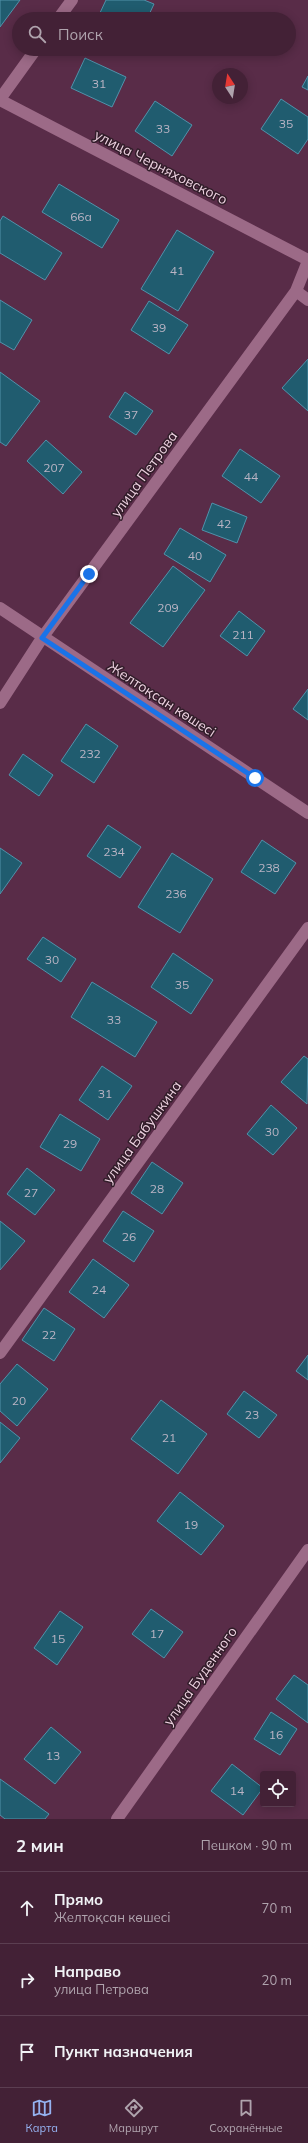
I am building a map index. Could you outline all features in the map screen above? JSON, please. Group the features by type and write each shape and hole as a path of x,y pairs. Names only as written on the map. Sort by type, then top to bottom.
{"street":[{"path":"63,12 72,0"},
{"path":"0,99 31,56"},
{"name":"улица Черняховского","path":"0,99 308,260"},
{"name":"улица Петрова","path":"0,703 42,638 296,290 308,260"},
{"path":"296,290 308,300"},
{"name":"Желтоқсан көшесі","path":"0,608 42,638 308,813"},
{"name":"улица Бабушкина","path":"0,1353 308,928"},
{"name":"улица Буденного","path":"118,1819 308,1550"}],"building":[{"path":"0,0 20,0 0,27"},
{"path":"106,0 144,0 154,4 150,12 100,12"},
{"path":"85,58 126,77 112,107 71,88"},
{"path":"308,76 308,90 302,87"},
{"path":"281,99 308,117 308,139 298,154 261,129"},
{"path":"155,101 192,125 172,156 135,131"},
{"path":"59,184 119,220 102,248 42,212"},
{"path":"3,216 62,253 45,280 0,253 0,221"},
{"path":"177,230 214,252 178,311 141,289"},
{"path":"0,300 32,320 14,350 0,342"},
{"path":"149,301 188,325 169,354 131,330"},
{"path":"308,359 308,411 282,388"},
{"path":"0,372 40,401 6,446 0,442"},
{"path":"125,392 153,411 136,435 109,417"},
{"path":"46,440 82,472 63,494 27,461"},
{"path":"240,449 280,476 261,503 222,476"},
{"path":"212,503 247,517 237,543 202,530"},
{"path":"180,528 226,555 210,582 164,554"},
{"path":"173,566 205,590 163,647 130,623"},
{"path":"239,611 265,631 247,656 220,636"},
{"path":"308,689 308,720 293,709"},
{"path":"86,724 118,746 94,783 61,761"},
{"path":"23,754 53,775 39,796 9,775"},
{"path":"108,825 141,847 120,878 87,856"},
{"path":"262,840 296,863 275,894 241,872"},
{"path":"0,848 22,863 0,894"},
{"path":"172,853 213,879 180,933 138,907"},
{"path":"43,937 76,959 61,982 27,959"},
{"path":"173,953 213,980 191,1014 151,987"},
{"path":"92,982 157,1022 135,1057 71,1017"},
{"path":"304,1056 308,1059 307,1104 281,1082"},
{"path":"102,1066 132,1086 108,1120 79,1100"},
{"path":"271,1105 297,1128 273,1155 247,1134"},
{"path":"60,1114 100,1139 81,1171 40,1147"},
{"path":"152,1162 183,1183 162,1214 131,1193"},
{"path":"27,1168 55,1190 35,1215 7,1194"},
{"path":"123,1211 154,1231 134,1262 103,1241"},
{"path":"0,1221 25,1241 0,1270"},
{"path":"93,1259 129,1285 104,1318 69,1292"},
{"path":"44,1308 75,1329 54,1361 22,1340"},
{"path":"308,1355 308,1380 296,1371"},
{"path":"17,1364 48,1389 17,1426 0,1411 0,1384"},
{"path":"244,1391 277,1415 259,1438 227,1414"},
{"path":"161,1400 207,1434 178,1474 131,1439"},
{"path":"0,1422 20,1438 0,1463"},
{"path":"180,1492 224,1526 201,1555 157,1521"},
{"path":"151,1609 183,1632 164,1658 132,1634"},
{"path":"60,1611 83,1627 57,1665 34,1648"},
{"path":"294,1675 308,1685 308,1723 276,1699"},
{"path":"271,1712 297,1729 280,1755 254,1739"},
{"path":"51,1727 81,1752 55,1784 24,1759"},
{"path":"232,1764 260,1786 260,1792 243,1815 211,1791"},
{"path":"0,1779 49,1814 45,1819 5,1819 0,1815"}],"route":[{"path":"89,574 42,638 255,778"}]}
